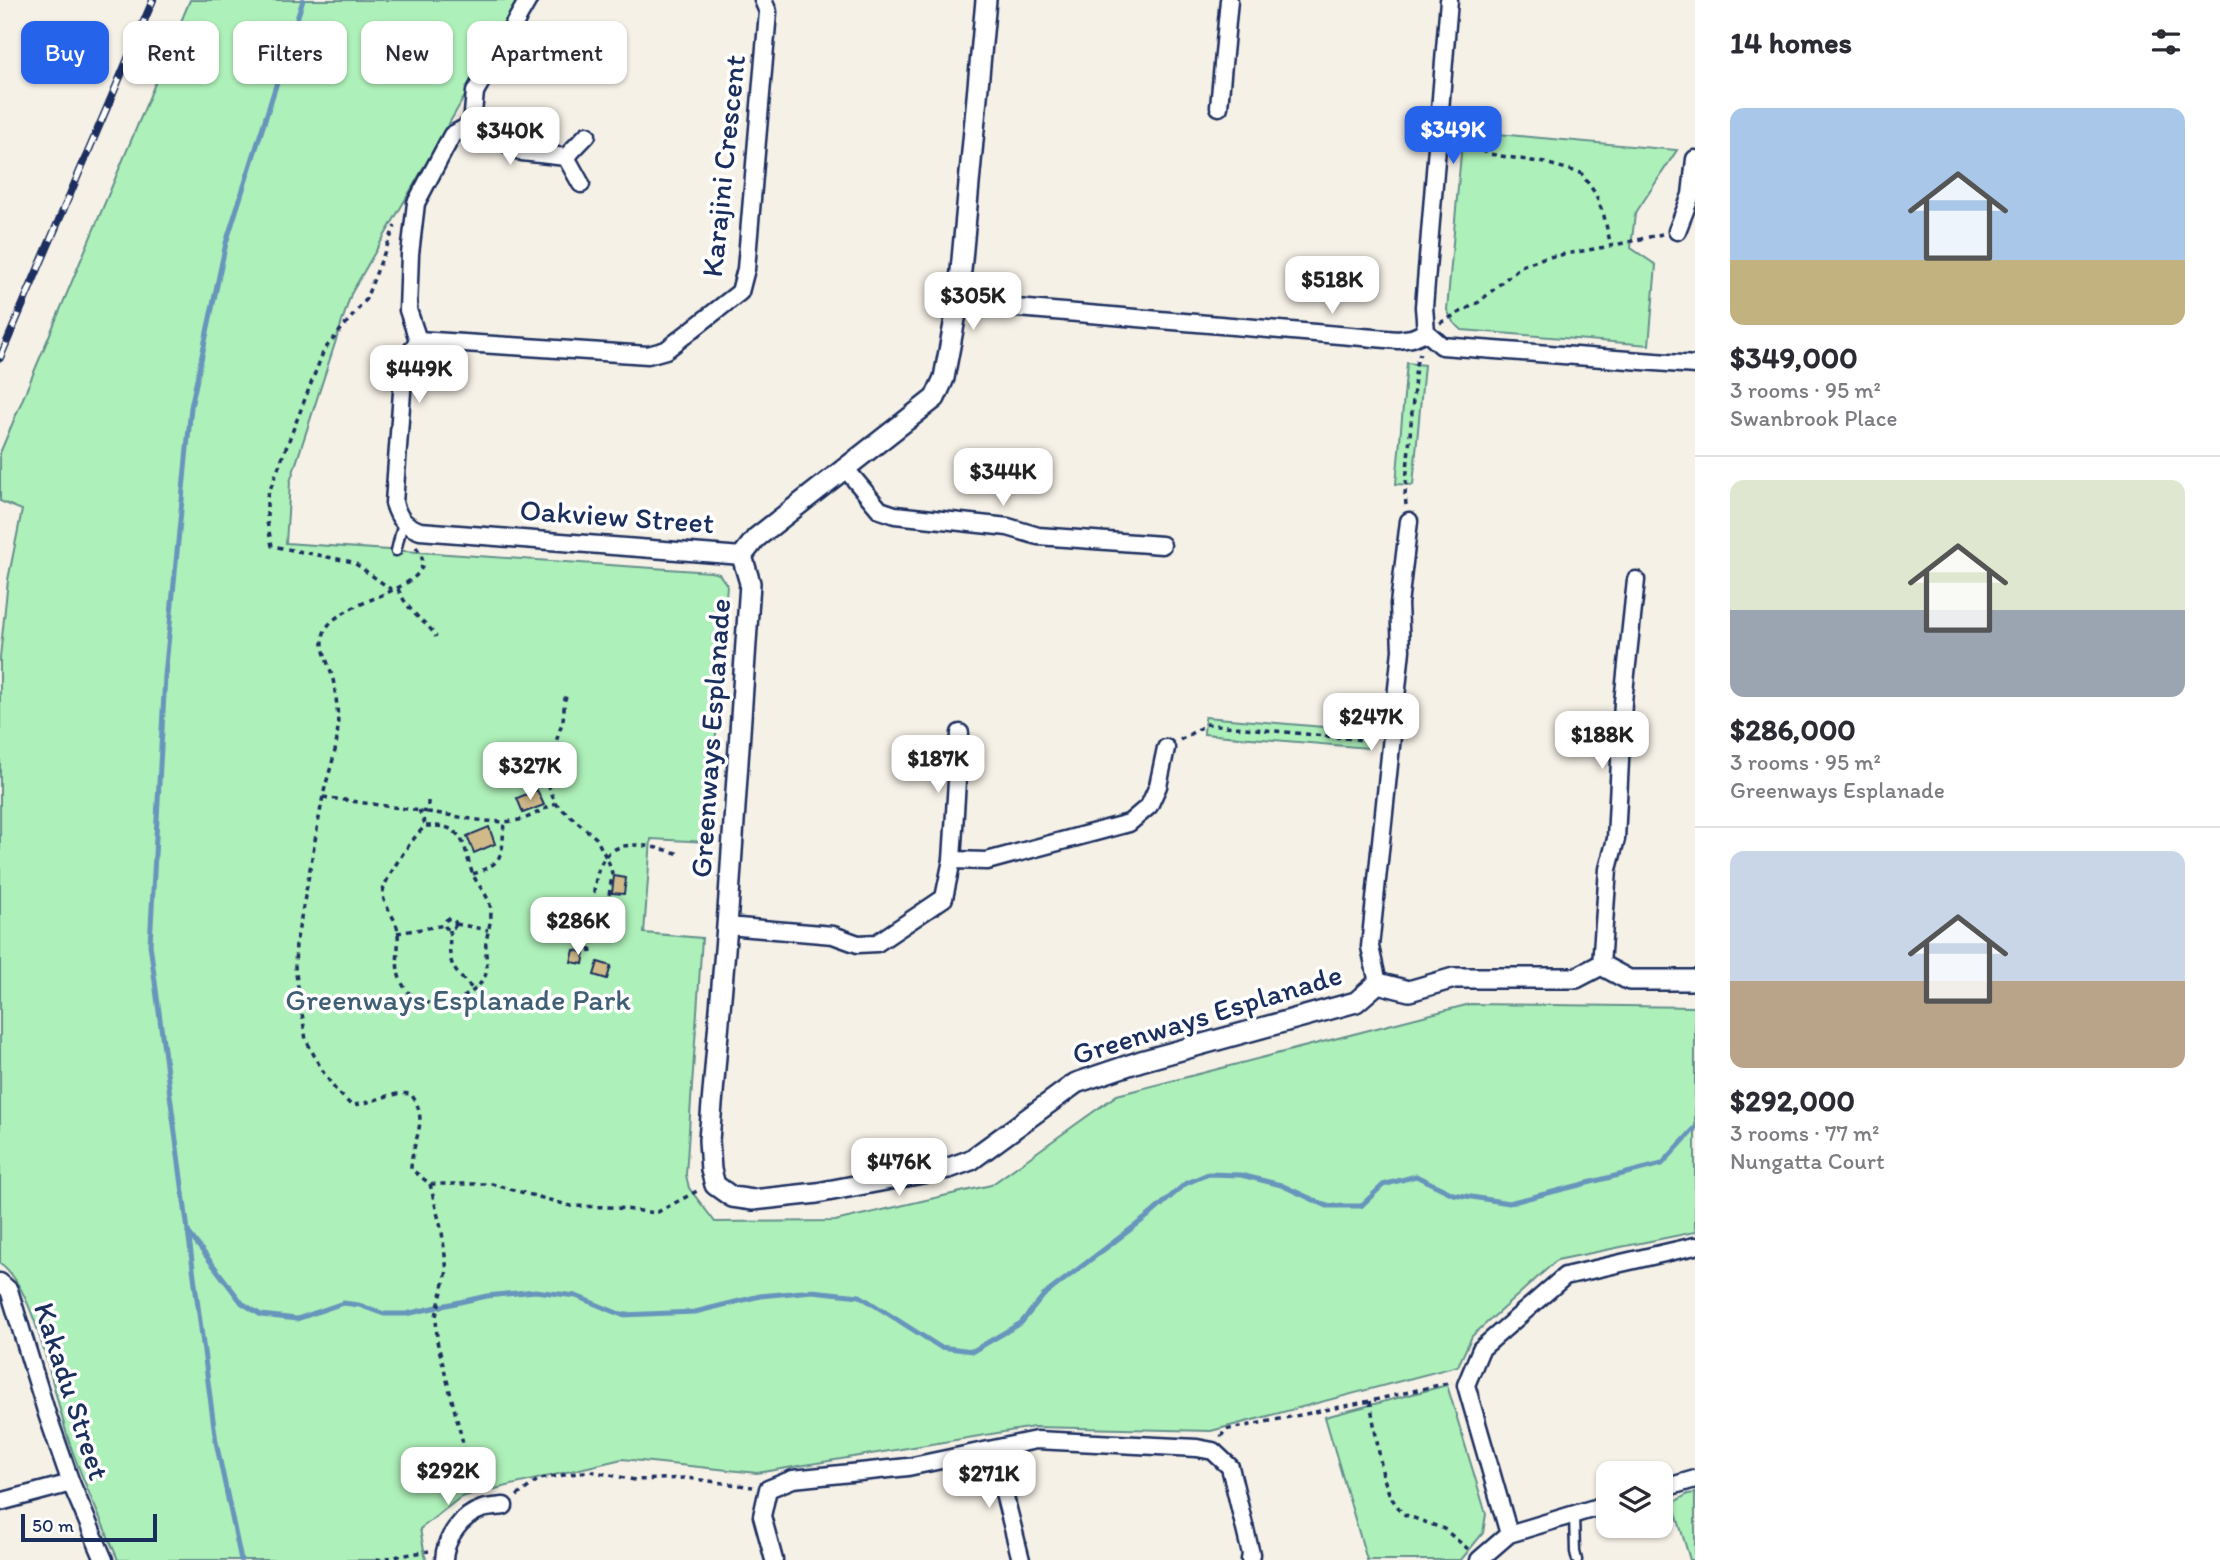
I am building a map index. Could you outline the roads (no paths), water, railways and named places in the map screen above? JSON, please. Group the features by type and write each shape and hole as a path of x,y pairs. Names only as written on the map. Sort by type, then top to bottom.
{"street":[{"path":"472,124 475,92 528,0"},
{"name":"Karajini Crescent","path":"418,340 648,355 666,349 740,292 746,269 767,25 768,12 763,0"},
{"name":"Oakview Street","path":"406,524 420,531 742,556 756,538 935,398 944,378 958,303 986,0"},
{"path":"1219,107 1229,0"},
{"path":"1449,0 1424,307 1426,332 1442,346 1695,365"},
{"path":"472,124 522,152 566,157"},
{"path":"406,524 399,518 394,503 404,364 418,340 408,310 410,254 416,203 452,135 472,124"},
{"path":"566,157 587,135"},
{"path":"566,157 581,184"},
{"path":"1677,231 1691,195 1695,159"},
{"path":"958,303 1398,340 1426,332"},
{"path":"845,468 880,510 895,515 1008,527 1038,536 1162,545"},
{"path":"1378,984 1370,947 1401,650 1399,604 1409,521"},
{"name":"Greenways Esplanade","path":"742,556 750,583 727,926 709,1140 715,1185 732,1197 753,1200 817,1193 949,1168 971,1160 1076,1083 1141,1061 1356,1002 1378,984 1409,991 1454,978 1576,978 1601,965"},
{"path":"1636,580 1623,702 1616,839 1608,869 1601,965 1629,980 1695,980"},
{"path":"727,926 833,935 858,944 877,943 944,898 952,860 960,733"},
{"path":"952,860 987,861 1129,823 1149,806 1158,786 1166,748"},
{"path":"1509,1534 1465,1385 1482,1349 1565,1276 1695,1246"},
{"name":"Kakadu Street","path":"0,1282 9,1290 71,1483 104,1560"},
{"path":"774,1560 762,1516 768,1489 793,1479 908,1466 1036,1440 1213,1451 1230,1467 1251,1554 1250,1560"},
{"path":"993,1450 1021,1560"},
{"path":"1673,1485 1695,1479"},
{"path":"0,1502 71,1483"},
{"path":"444,1554 461,1520 481,1509 504,1506"},
{"path":"1474,1555 1509,1534 1596,1508"}],"lane":[{"path":"396,551 406,524"},
{"path":"1574,1514 1577,1560"}],"waterway":[{"path":"241,1560 216,1442 150,944 165,676 191,407 226,243 303,0"},
{"path":"188,1232 242,1303 261,1315 297,1319 343,1303 359,1305 384,1314 406,1314 487,1296 535,1291 576,1296 622,1315 695,1312 760,1296 812,1291 860,1296 940,1347 973,1351 1021,1323 1044,1295 1152,1213 1185,1184 1208,1174 1241,1175 1281,1185 1327,1206 1361,1206 1383,1185 1416,1176 1453,1194 1509,1203 1662,1164 1695,1128"}],"railway":[{"path":"0,358 153,0"}],"park label":[{"name":"Greenways Esplanade Park","path":"458,999"}]}
